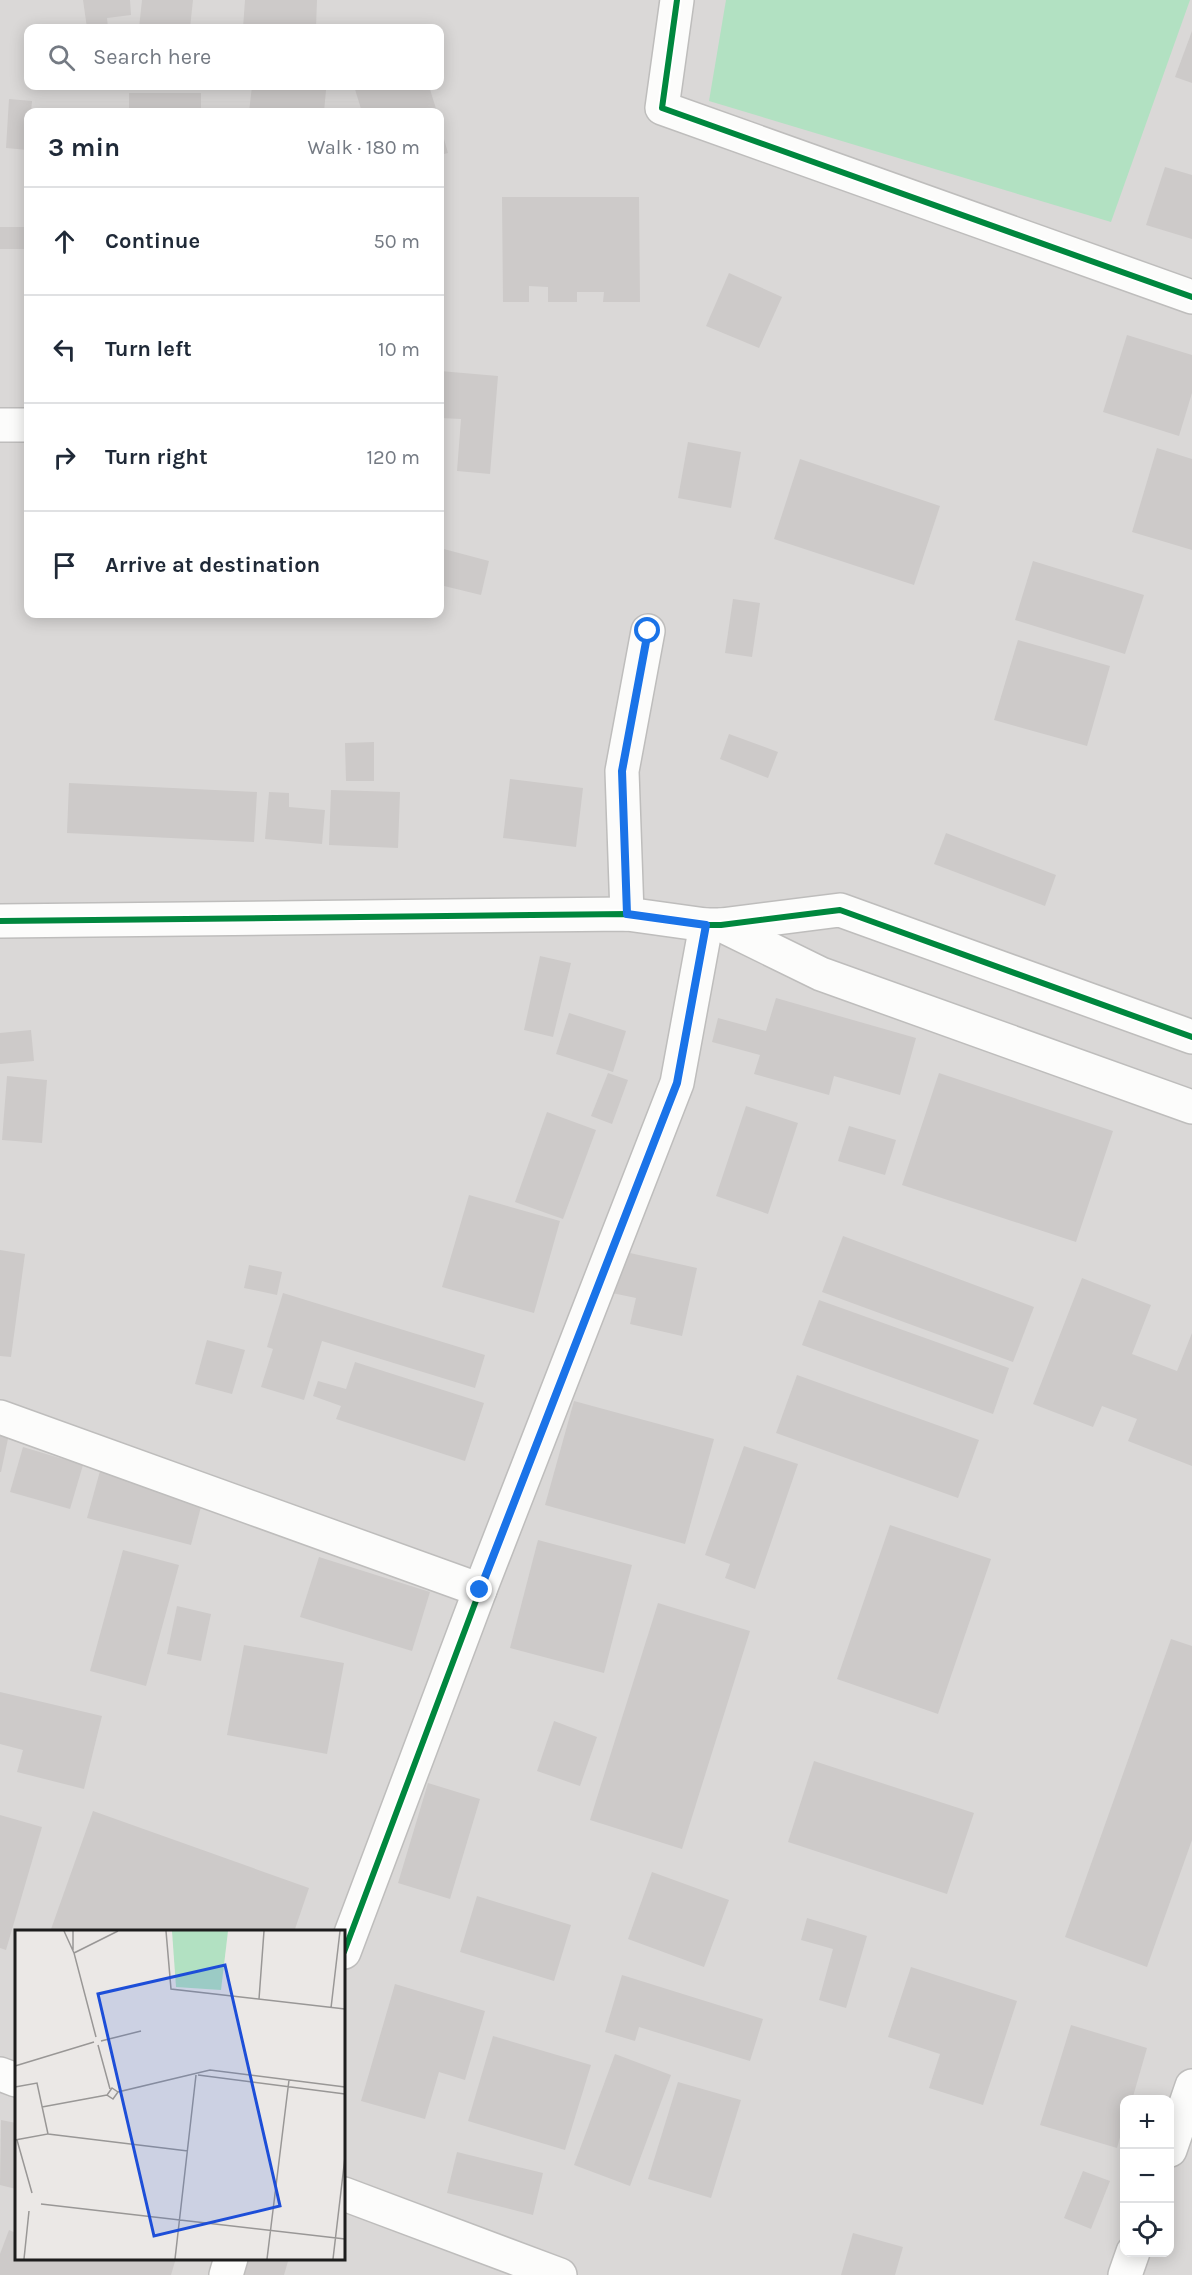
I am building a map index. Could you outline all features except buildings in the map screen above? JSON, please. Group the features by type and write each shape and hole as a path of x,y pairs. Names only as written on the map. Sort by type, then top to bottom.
{"street":[{"path":"677,0 662,108 1192,297"},
{"path":"0,425 24,424"},
{"path":"627,914 622,771 648,631"},
{"path":"0,921 627,914 713,925 840,910 1192,1036"},
{"path":"713,925 821,975 1190,1100"},
{"path":"345,1949 480,1590 677,1083 713,925"},
{"path":"0,1417 480,1590"},
{"path":"0,2074 15,2080"},
{"path":"1170,2149 1192,2086"},
{"path":"345,2194 560,2275"},
{"path":"1125,2275 1132,2257"},
{"path":"226,2275 231,2260"}],"shaded area":[{"path":"0,0 1192,0 1192,2275 0,2275"}],"green space":[{"path":"726,0 1190,0 1111,222 709,101"}],"cycle path":[{"path":"677,0 662,108 1192,297"},
{"path":"0,921 627,914 721,925 840,910 1192,1037"},
{"path":"345,1949 480,1590 677,1083 706,925"}],"route":[{"path":"480,1590 677,1083 706,925 627,914 622,771 648,631"}]}
